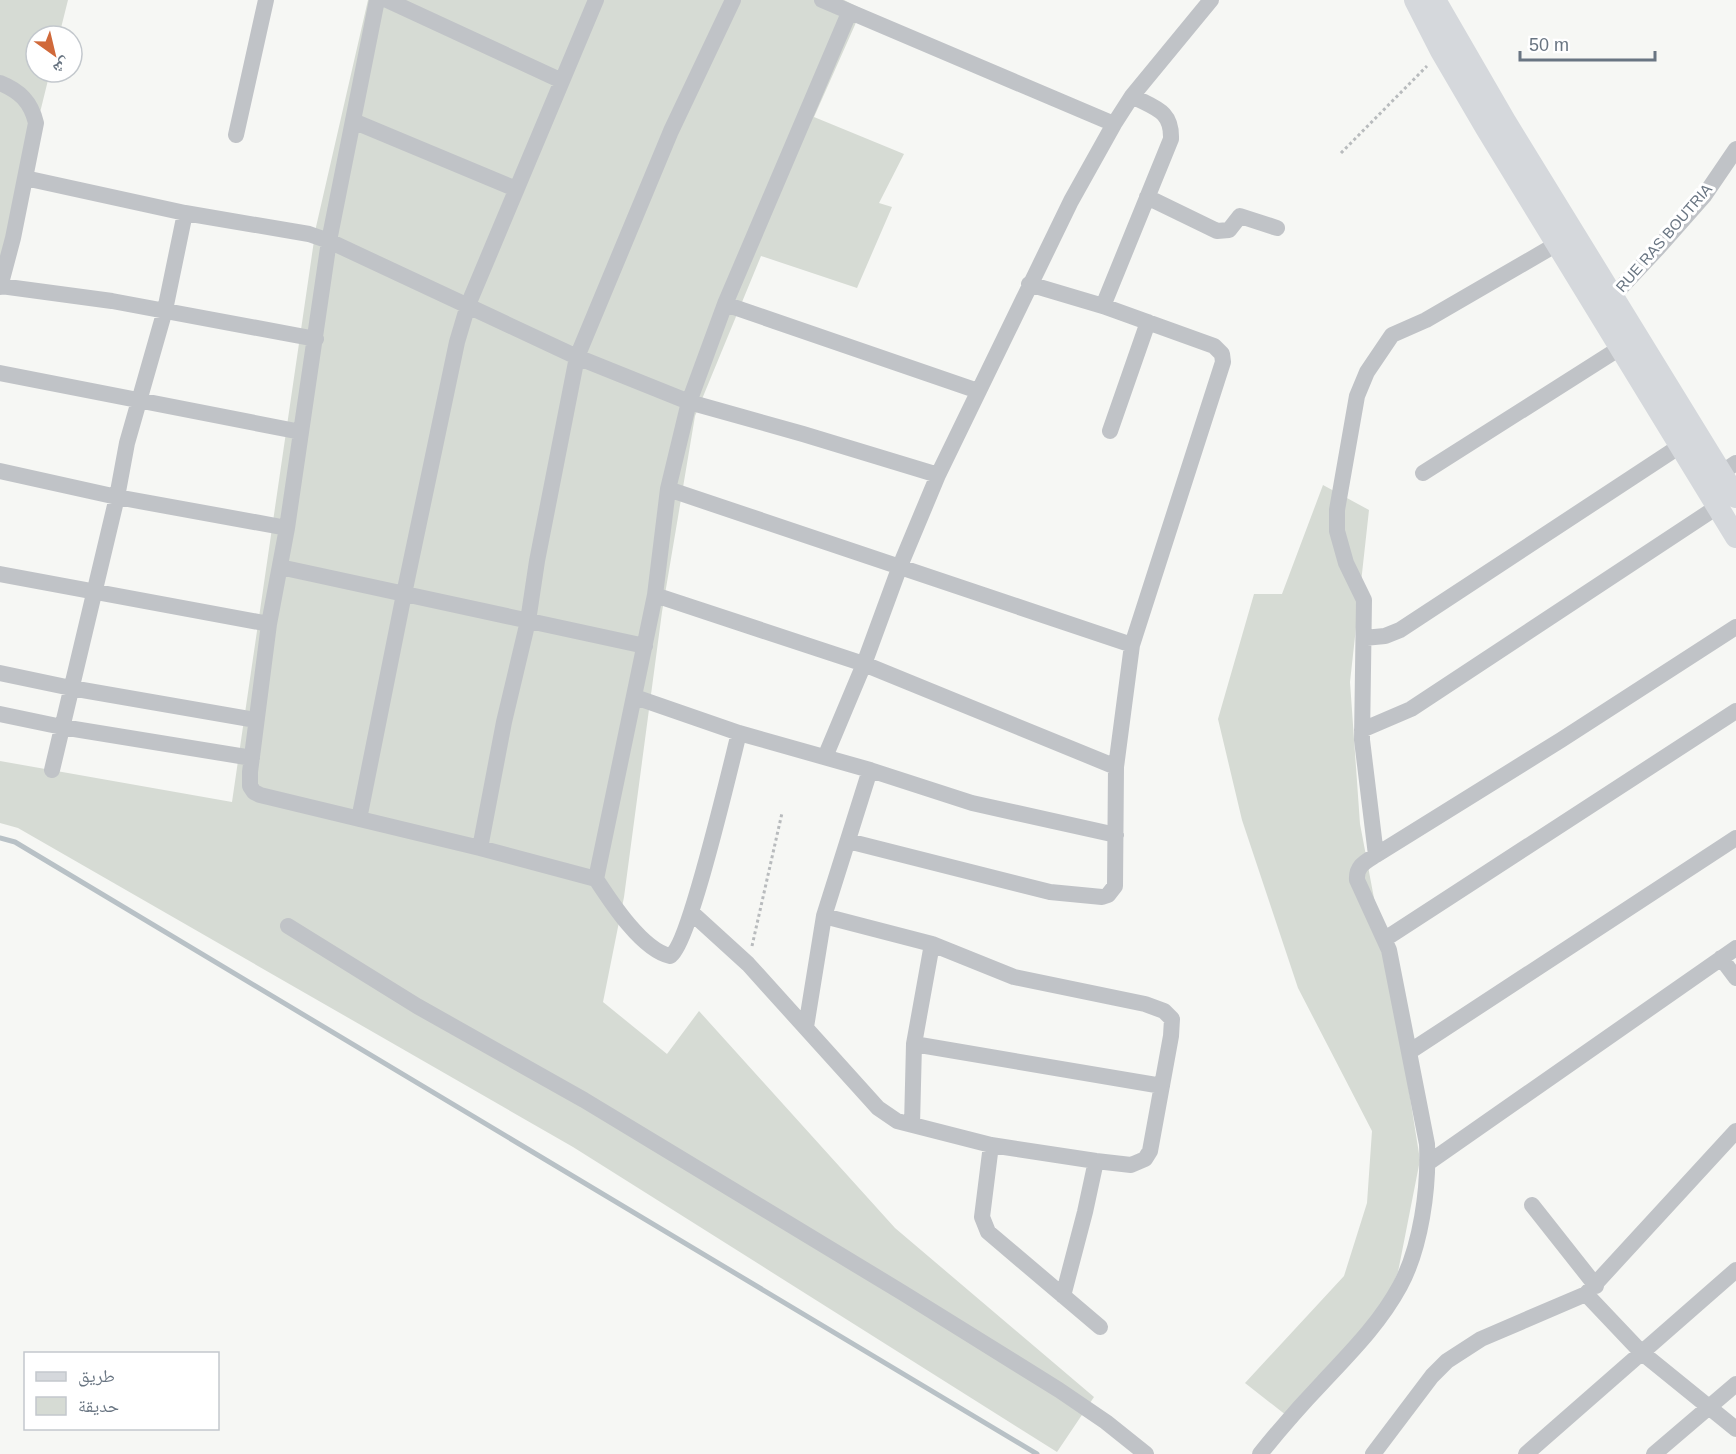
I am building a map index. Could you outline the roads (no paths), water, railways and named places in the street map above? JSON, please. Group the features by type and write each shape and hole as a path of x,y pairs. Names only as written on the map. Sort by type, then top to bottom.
{"street":[{"path":"236,135 266,0"},
{"path":"376,0 329,241 287,528 269,624 250,786 260,795 480,848 596,879 616,911 659,952 668,956 675,953 692,913 739,733"},
{"path":"387,0 562,81"},
{"path":"359,819 457,342 468,305 596,0"},
{"path":"480,848 504,722 528,621 537,561 578,357 670,131 733,0"},
{"path":"822,0 1114,124"},
{"path":"825,757 938,475 1071,201 1132,96 1211,0"},
{"path":"1415,0 1441,51 1486,128 1680,446 1720,474"},
{"path":"1435,0 1505,122 1720,474 1736,537"},
{"path":"596,879 655,595 668,489 689,402 725,304 849,13"},
{"path":"0,82 14,88 26,99 33,111 36,123 0,286 165,310 316,339"},
{"path":"1103,306 1171,139 1171,127 1164,113 1132,96"},
{"path":"353,121 516,189"},
{"name":"RUE RAS BOUTRIA","path":"1612,297 1704,196 1736,149"},
{"path":"25,178 185,213 309,234 329,241 578,357 689,402 938,475"},
{"path":"1147,197 1217,231 1229,230 1240,216 1277,228"},
{"path":"52,770 117,496 127,443 165,310 185,213"},
{"path":"1376,855 1362,730 1364,600 1343,554 1337,531 1337,510 1351,438 1354,406 1368,372 1392,335 1426,320 1557,244"},
{"path":"848,841 1050,892 1102,897 1115,886 1116,766 1132,645 1223,362 1222,354 1214,346 1148,322 1029,284"},
{"path":"725,304 978,391"},
{"path":"1110,431 1148,322"},
{"path":"1424,473 1620,348"},
{"path":"0,373 301,432"},
{"path":"1364,638 1385,636 1400,630 1680,446"},
{"path":"0,471 287,528"},
{"path":"668,489 1132,645"},
{"path":"1362,730 1411,709 1727,502"},
{"path":"280,567 645,646"},
{"path":"0,574 269,624"},
{"path":"655,595 864,664 1116,766"},
{"path":"1260,1454 1380,1320 1401,1285 1412,1257 1421,1221 1428,1163 1427,1144 1394,973 1385,939 1357,880 1356,872 1360,866 1376,855 1561,740 1736,627"},
{"path":"0,673 71,688 256,720"},
{"path":"635,697 739,733 870,770 972,803 1116,835"},
{"path":"1385,939 1736,711"},
{"path":"0,714 62,727 252,758"},
{"path":"806,1027 824,916 870,770"},
{"path":"1409,1052 1736,838"},
{"path":"692,913 748,964 878,1108 897,1121 991,1145 1096,1161 1131,1165 1144,1159 1150,1151 1172,1028 1172,1019 1164,1011 1145,1004 1014,977 932,944 824,916"},
{"path":"288,926 417,1006 584,1100 903,1293 1059,1390 1106,1422 1146,1454"},
{"path":"912,1125 914,1044 932,944"},
{"path":"1428,1163 1736,948"},
{"path":"1721,958 1736,978"},
{"path":"914,1044 1162,1086"},
{"path":"1373,1454 1432,1376 1455,1356 1481,1339 1591,1290 1736,1131"},
{"path":"991,1145 982,1217 988,1232 1100,1327"},
{"path":"1063,1296 1096,1161"},
{"path":"1532,1205 1591,1290 1641,1352 1736,1429"},
{"path":"1527,1454 1736,1270"},
{"path":"1654,1454 1736,1384"}],"waterway":[{"path":"0,838 15,842 1037,1454"}]}
